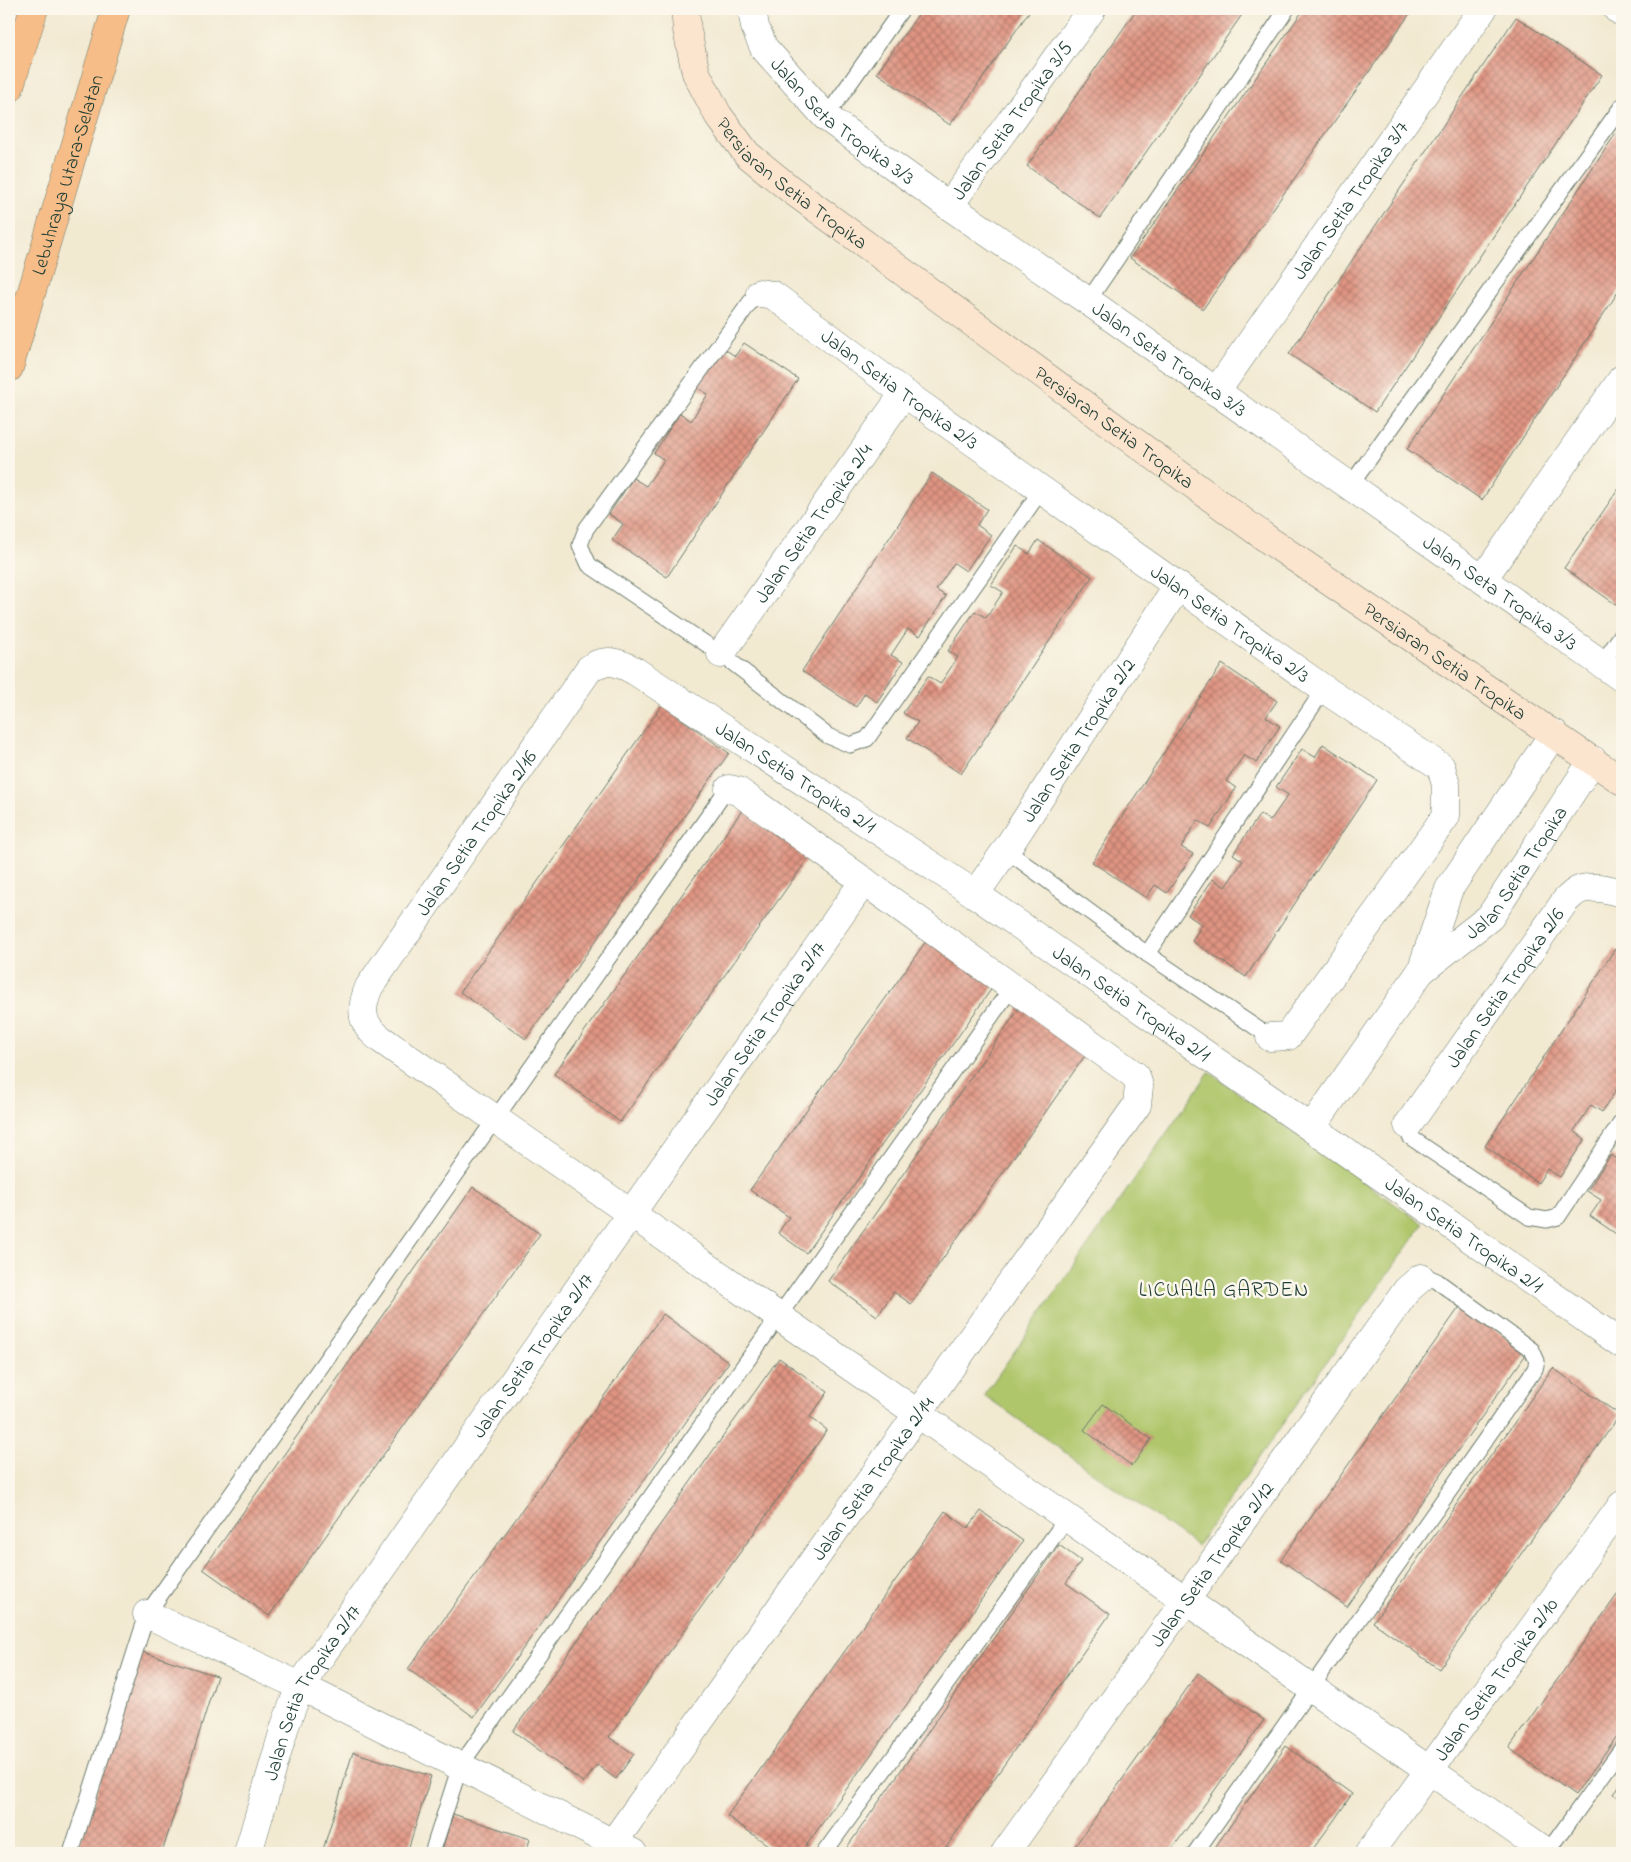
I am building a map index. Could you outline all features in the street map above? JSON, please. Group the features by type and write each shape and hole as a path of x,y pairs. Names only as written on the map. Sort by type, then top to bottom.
{"highway":[{"path":"9,89 34,9"},
{"name":"Lebuhraya Utara–Selatan","path":"9,368 116,9"}],"street":[{"name":"Persiaran Setia Tropika","path":"685,9 687,30 696,73 718,116 747,154 790,189 1270,541 1622,780"},
{"name":"Jalan Seta Tropika 3/3","path":"752,9 755,27 764,48 826,118 1612,671"},
{"name":"Jalan Setia Tropika 3/5","path":"950,206 1092,9"},
{"name":"Jalan Setia Tropika 3/7","path":"1216,392 1484,9"},
{"path":"1617,9 1622,12"},
{"name":"Jalan Setia Tropika 2/3","path":"760,293 773,295 904,392 1178,586 1324,689 1442,767 1446,785 1446,816 1279,1036"},
{"path":"1482,579 1622,379"},
{"name":"Jalan Setia Tropika 2/4","path":"720,654 904,392"},
{"name":"Jalan Setia Tropika 2/2","path":"975,894 1006,850 1178,586"},
{"name":"Jalan Setia Tropika 2/16","path":"635,671 622,664 608,661 596,663 588,669 374,978 363,1002 365,1019 370,1031 1547,1853"},
{"name":"Jalan Setia Tropika 2/1","path":"635,671 975,894 1622,1344"},
{"name":"Jalan Setia Tropika","path":"1312,1127 1421,971 1449,889 1554,733"},
{"name":"Jalan Setia Tropika","path":"1421,971 1490,917 1594,760"},
{"path":"729,789 738,791 1012,988"},
{"name":"Jalan Setia Tropika 2/17","path":"248,1853 285,1726 300,1686 864,881"},
{"name":"Jalan Setia Tropika 2/6","path":"1408,1125 1566,900 1578,890 1609,889 1622,893"},
{"name":"Jalan Setia Tropika 2/14","path":"619,1850 917,1414 1137,1104 1139,1086 1136,1076 1012,988"},
{"name":"Jalan Setia Tropika 2/12","path":"1005,1853 1407,1290 1421,1278"},
{"name":"Jalan Setia Tropika 2/10","path":"1369,1853 1622,1505"},
{"path":"147,1614 300,1686 460,1766 619,1850"}],"lane":[{"path":"826,118 902,9"},
{"path":"1088,301 1287,9"},
{"path":"1350,486 1622,106"},
{"path":"760,293 751,301 586,529 580,545 589,564 720,654 828,736 850,746 867,739 1042,489"},
{"path":"1612,671 1622,634"},
{"path":"1147,954 1324,689"},
{"path":"71,1853 147,1614 724,792 729,789"},
{"path":"1006,850 1147,954 1279,1036"},
{"path":"432,1853 460,1766 1012,988"},
{"path":"1408,1125 1410,1136 1529,1217 1547,1220 1558,1217 1622,1121"},
{"path":"1195,1853 1531,1375 1538,1360 1532,1350 1437,1281 1430,1278 1421,1278"},
{"path":"824,1853 1067,1518"},
{"path":"1547,1853 1622,1748"}],"green space":[{"name":"LICUALA GARDEN","path":"1209,1072 1423,1224 1197,1546 984,1395"}],"building":[{"path":"922,9 1031,9 950,125 877,73"},
{"path":"1137,9 1246,9 1100,218 1027,166"},
{"path":"1304,9 1413,9 1203,309 1130,258"},
{"path":"1516,17 1602,75 1375,412 1289,354"},
{"path":"1622,124 1622,286 1482,500 1407,449"},
{"path":"744,343 798,379 667,577 612,540 623,524 609,514 633,478 646,486 664,460 654,453 680,413 691,421 708,394 697,387 723,348 735,356"},
{"path":"932,473 987,509 977,525 991,535 966,571 954,563 936,590 946,596 920,636 908,629 891,655 903,662 877,702 865,693 856,707 802,671"},
{"path":"1622,484 1622,601 1618,606 1564,568"},
{"path":"1038,540 1092,577 961,774 907,738 918,722 903,713 928,676 940,684 958,657 948,651 975,611 986,618 1003,592 991,585 1017,546 1029,554"},
{"path":"1222,664 1277,701 1266,717 1280,726 1256,763 1244,755 1226,781 1236,788 1210,828 1198,820 1181,847 1193,854 1167,893 1155,885 1146,898 1092,862"},
{"path":"662,705 729,753 526,1039 460,992"},
{"path":"1323,744 1377,780 1246,977 1192,941 1202,925 1188,915 1213,879 1225,887 1243,861 1233,854 1260,814 1270,821 1288,795 1276,787 1302,749 1315,757"},
{"path":"748,802 814,850 620,1122 554,1074"},
{"path":"931,934 997,981 806,1253 778,1233 789,1217 750,1190"},
{"path":"1615,949 1622,954 1622,1060 1618,1066 1622,1069 1622,1081 1602,1112 1591,1105 1574,1131 1585,1139 1560,1177 1547,1169 1538,1183 1485,1146"},
{"path":"1025,1000 1091,1047 911,1304 894,1292 877,1316 828,1281"},
{"path":"1611,1155 1622,1162 1622,1238 1590,1216 1601,1200 1587,1191"},
{"path":"473,1187 540,1234 269,1616 203,1569"},
{"path":"1461,1305 1527,1353 1347,1607 1281,1560"},
{"path":"663,1314 729,1362 474,1717 408,1669"},
{"path":"779,1358 828,1392 810,1417 827,1430 609,1737 634,1754 616,1779 597,1765 584,1783 513,1731"},
{"path":"1553,1368 1620,1415 1439,1669 1373,1622"},
{"path":"1103,1404 1151,1439 1132,1466 1084,1430"},
{"path":"945,1511 968,1528 981,1511 1023,1541 801,1853 779,1853 727,1816"},
{"path":"1059,1545 1081,1561 1066,1583 1110,1614 942,1853 843,1853"},
{"path":"1622,1588 1622,1729 1575,1795 1509,1748"},
{"path":"140,1651 217,1676 162,1853 77,1853"},
{"path":"1198,1673 1264,1720 1210,1797 1169,1853 1070,1853"},
{"path":"1286,1746 1352,1794 1335,1819 1310,1853 1211,1853"},
{"path":"353,1752 431,1776 407,1853 322,1853"},
{"path":"1622,1782 1622,1800 1614,1794"},
{"path":"453,1814 530,1839 526,1853 441,1853"}],"district":[{"name":"LICUALA GARDEN","path":"1224,1289"}]}
